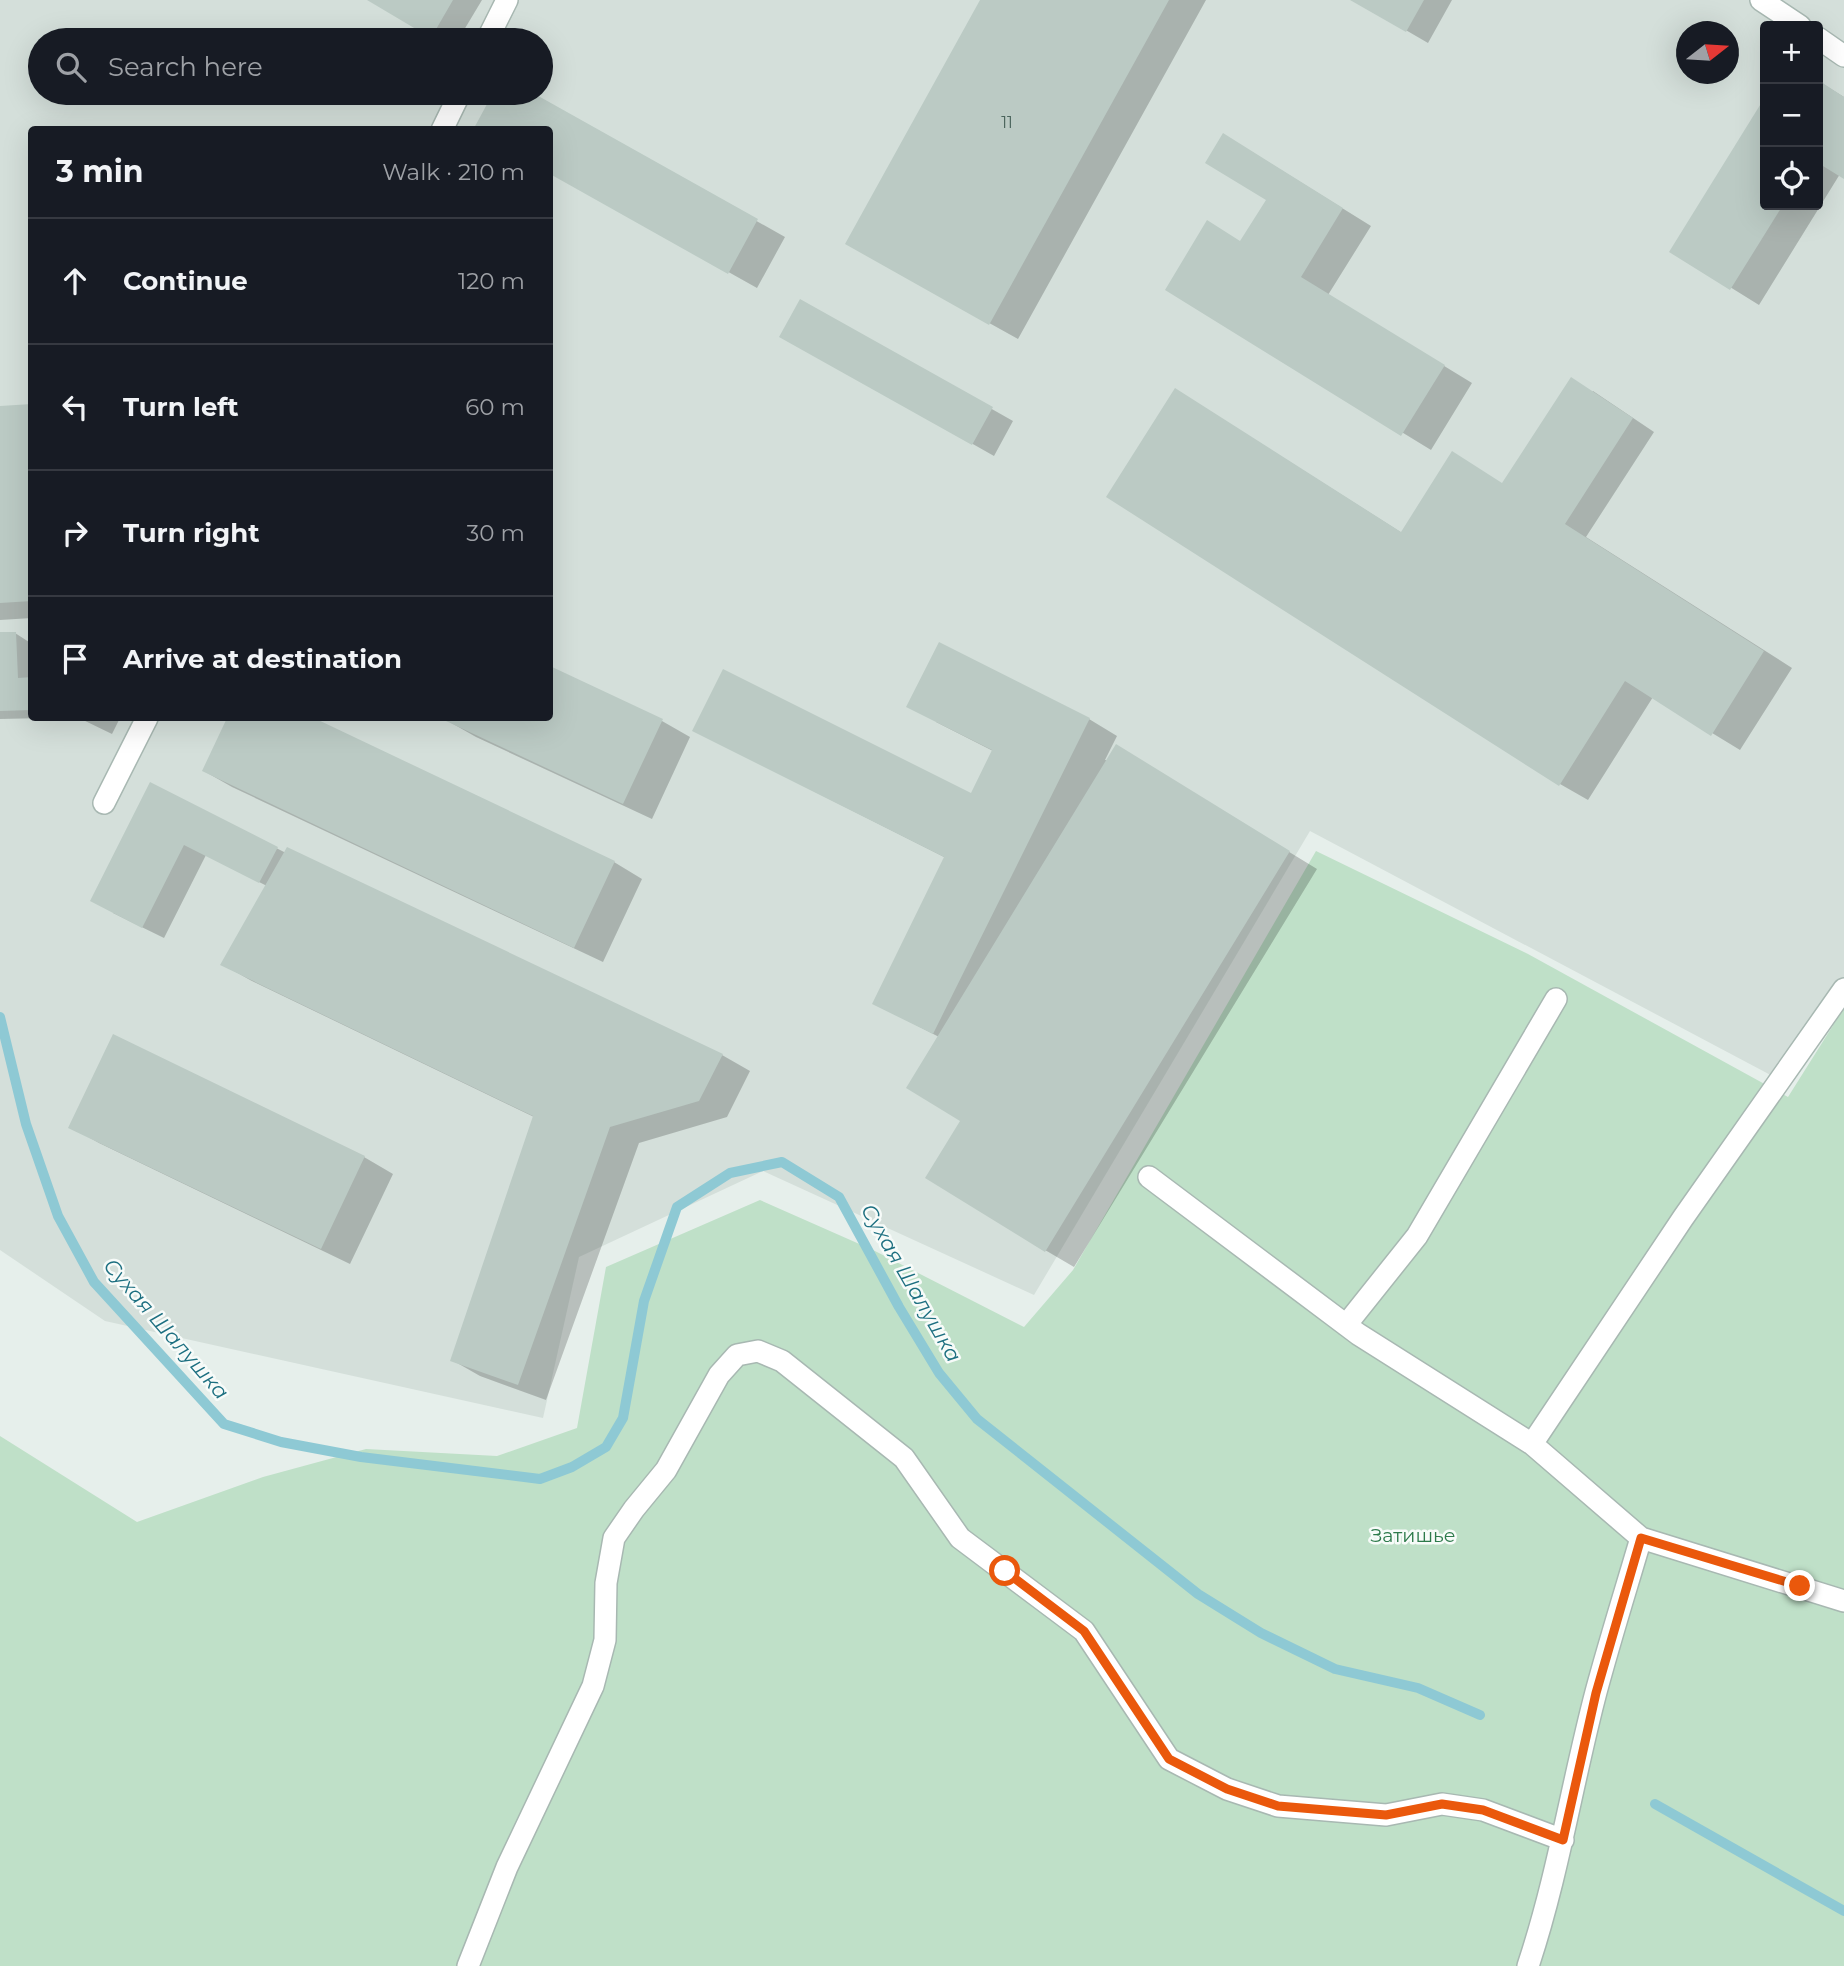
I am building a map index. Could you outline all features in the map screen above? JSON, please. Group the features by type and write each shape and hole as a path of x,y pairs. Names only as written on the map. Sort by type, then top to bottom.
{"street":[{"path":"493,28 507,0"},
{"path":"1761,0 1792,21"},
{"path":"1823,41 1844,56"},
{"path":"444,126 454,105"},
{"path":"104,803 145,721"},
{"path":"1532,1444 1684,1218 1844,989"},
{"path":"1346,1325 1417,1236 1556,999"},
{"path":"1149,1177 1346,1325 1532,1444 1641,1538 1844,1601"},
{"path":"468,1966 506,1867 593,1686 605,1640 606,1583 614,1538 666,1470 719,1375 737,1355 758,1351 782,1361 904,1458 960,1538 1084,1631 1169,1759 1227,1789 1278,1806 1386,1815 1442,1804 1483,1810 1563,1840"},
{"path":"1528,1966 1540,1931 1563,1840 1596,1693 1641,1538"}],"shaded area":[{"path":"0,0 1844,0 1844,991 1782,1081 1310,831 1034,1295 763,1171 579,1257 543,1418 105,1321 0,1250"}],"green space":[{"name":"Затишье","path":"1316,851 1528,954 1788,1097 1844,1008 1844,1966 0,1966 0,1436 137,1522 263,1477 366,1449 497,1456 577,1428 606,1267 760,1200 873,1250 1024,1327 1073,1270"}],"building":[{"path":"367,0 453,0 437,28 414,28"},
{"path":"980,0 1169,0 989,325 845,244"},
{"path":"1350,0 1424,0 1406,32"},
{"path":"1823,83 1844,97 1844,179 1823,166"},
{"path":"553,104 758,219 728,274 553,176 553,126 475,126 487,105"},
{"path":"1760,105 1760,210 1780,210 1730,290 1669,252"},
{"path":"1223,133 1343,208 1301,277 1445,365 1401,436 1165,290 1207,220 1240,241 1266,200 1205,163"},
{"path":"800,299 993,407 972,445 779,337"},
{"path":"1571,377 1633,418 1565,524 1764,651 1711,736 1625,681 1559,786 1106,497 1175,388 1401,532 1452,451 1502,483"},
{"path":"28,404 28,601 0,603 0,406"},
{"path":"0,632 16,632 18,678 28,677 28,710 0,711"},
{"path":"939,642 1090,718 933,1034 872,1004 944,857 692,731 723,669 971,793 992,750 906,707"},
{"path":"553,667 663,719 623,804 446,721 553,721"},
{"path":"226,721 320,721 615,861 574,948 202,771"},
{"path":"1116,744 1290,851 1045,1252 925,1178 960,1121 906,1088"},
{"path":"150,782 278,847 259,883 184,845 142,928 90,901"},
{"path":"287,847 723,1054 699,1101 610,1127 518,1385 450,1361 533,1116 220,965"},
{"path":"113,1034 365,1156 321,1249 68,1128"}],"waterway":[{"name":"Сухая Шалушка","path":"0,1017 26,1124 58,1216 94,1282 224,1424 281,1442 361,1457 540,1479 572,1467 606,1447 623,1418 644,1301 677,1207 730,1173 782,1162 839,1197 899,1307 939,1373 977,1419 1198,1594 1261,1633 1335,1669 1418,1688 1480,1715"},
{"name":"Сухая Шалушка","path":"1655,1804 1844,1911"}],"route":[{"path":"1005,1571 1084,1631 1169,1759 1227,1789 1278,1806 1386,1815 1442,1804 1483,1810 1563,1840 1596,1693 1641,1538 1800,1586"}]}
